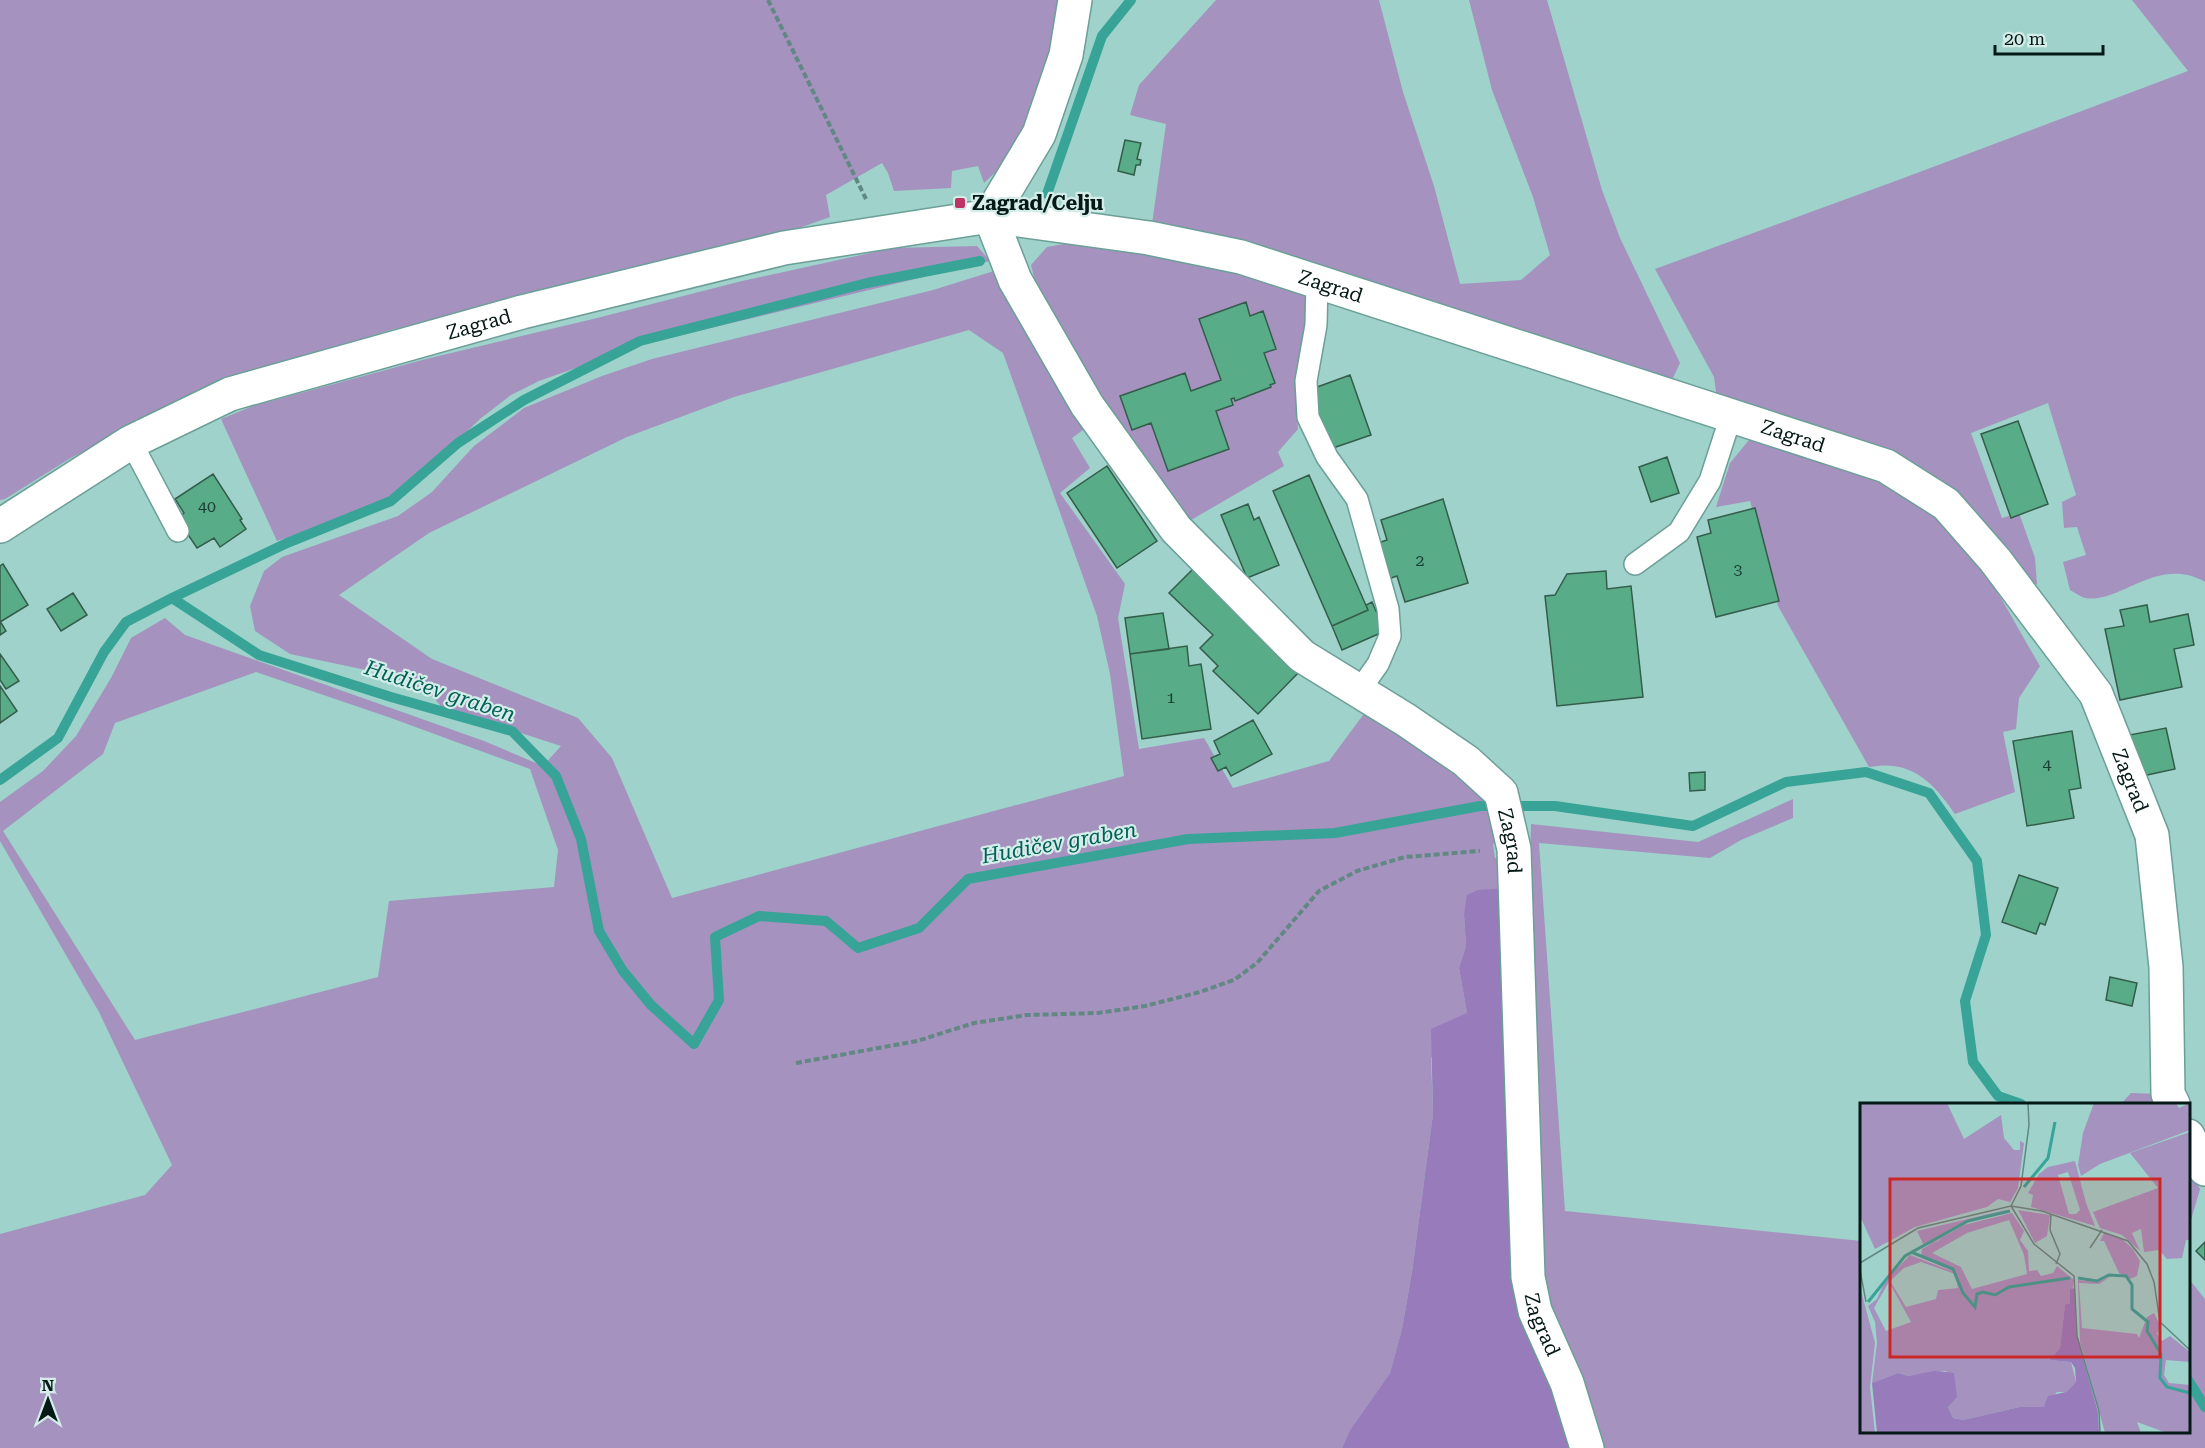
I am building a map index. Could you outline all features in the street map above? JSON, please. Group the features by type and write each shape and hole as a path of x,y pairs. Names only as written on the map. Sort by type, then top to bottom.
{"street":[{"path":"990,216 1040,134 1066,55 1075,0"},
{"name":"Zagrad","path":"990,216 1015,280 1087,405 1176,529 1302,656 1466,761 1501,793 1512,840 1528,1277 1535,1311 1568,1383 1587,1448"},
{"name":"Zagrad","path":"0,526 131,442 230,394 522,312 784,248 990,216 1149,238 1241,257 1886,466 1946,504 1995,560 2096,694 2152,835 2166,967 2168,1094 2172,1103"},
{"path":"2190,1140 2205,1169"}],"lane":[{"path":"1317,282 1316,325 1306,381 1308,417 1327,458 1357,499 1388,609 1390,636 1378,664 1359,692"},
{"path":"1635,564 1679,532 1710,481 1731,416"},
{"path":"131,442 178,531"}],"path":[{"path":"768,0 882,232"},
{"path":"796,1063 917,1041 974,1023 1027,1015 1098,1013 1144,1006 1200,992 1234,980 1257,963 1319,891 1357,871 1406,857 1512,840"}],"shaded area":[{"path":"0,0 1058,0 1047,70 1022,147 984,183 978,166 952,171 951,188 894,191 882,163 826,195 830,217 796,229 387,331 206,387 69,459 0,500"},
{"path":"1216,0 1379,0 1403,92 1434,186 1460,284 1521,280 1550,255 1533,197 1492,90 1469,0 1547,0 1602,190 1620,238 1680,363 1672,380 1152,224 1166,124 1130,115 1139,85"},
{"path":"2132,0 2205,0 2205,582 2187,575 2170,574 2154,577 2109,595 2095,598 2082,597 2070,590 2063,562 2086,555 2077,527 2064,528 2062,502 2076,495 2048,403 1971,433 2002,518 2019,513 2035,558 2037,584 2027,583 1957,496 1717,399 1714,377 1655,269 2188,71"},
{"path":"1087,243 1219,268 1304,292 1311,316 1311,344 1296,395 1298,429 1278,452 1284,466 1186,523 1148,478 1041,304 1031,265 1047,247"},
{"path":"977,246 990,261 644,344 539,381 511,395 480,419 433,464 420,480 390,502 277,541 221,419 253,406 426,359 742,281 893,248"},
{"path":"994,271 1010,307 1022,321 1091,424 1072,438 1090,468 1060,493 1125,584 1118,618 1139,749 1204,738 1233,788 1329,761 1366,711 1404,740 1422,741 1487,799 1503,839 1493,844 1495,858 1502,857 1508,888 1464,915 1466,946 1459,968 1467,1013 1431,1058 1433,1114 1402,1329 1390,1373 1350,1430 1342,1448 0,1448 0,1234 145,1195 172,1165 99,1012 0,841 0,802 43,771 76,736 111,678 131,638 165,618 185,635 484,741 543,766 561,746 518,732 509,733 451,718 428,691 385,674 290,654 255,631 250,606 264,571 282,557 398,516 432,492 474,446 524,408 602,376 652,359 933,290","holes":["969,330 1003,353 1097,616 1110,674 1124,776 672,898 612,758 578,718 432,659 339,595 429,533 627,437 734,397","256,672 530,769 558,850 554,887 389,901 378,977 135,1040 3,831 103,754 115,723"]},
{"path":"1749,440 1829,462 1882,482 1929,510 1950,529 1976,560 1999,594 2040,666 2019,698 2016,729 2003,732 2015,792 1955,814 1929,783 1909,770 1884,765 1869,767 1778,606 1750,501 1716,507 1730,463"},
{"path":"1793,799 1793,818 1741,840 1710,858 1539,843 1565,1211 1860,1241 1860,1433 2190,1433 2190,1280 2205,1299 2205,1448 1602,1448 1550,1324 1541,1270 1529,892 1531,824 1698,842"},
{"path":"1508,888 1518,1253 1576,1448 1342,1448 1350,1430 1390,1373 1402,1329 1433,1114 1431,1029 1467,1013 1459,968 1466,946 1464,915 1467,895 1478,890"},
{"path":"2131,1093 2158,1094 2161,1103 2122,1103"},
{"path":"2190,1173 2200,1189 2190,1224"}],"building":[{"path":"1125,140 1141,143 1137,159 1141,160 1140,165 1136,165 1134,175 1118,171"},
{"path":"1246,302 1250,316 1263,311 1276,349 1264,353 1275,383 1270,385 1271,387 1235,401 1234,398 1231,399 1233,405 1216,411 1229,449 1168,471 1151,423 1132,430 1120,396 1185,373 1191,391 1221,380 1199,319"},
{"path":"1350,375 1371,435 1330,449 1309,390"},
{"path":"2018,421 2048,504 2011,518 1981,434"},
{"path":"1667,457 1679,493 1651,502 1639,467"},
{"path":"1107,466 1157,541 1117,568 1067,493"},
{"path":"213,474 246,529 220,547 214,538 197,548 179,521 179,517 184,513 175,499"},
{"path":"1309,475 1368,610 1332,626 1273,491"},
{"path":"1443,499 1468,583 1405,602 1397,576 1385,580 1375,544 1387,540 1381,520"},
{"path":"1248,504 1254,520 1259,517 1279,565 1247,578 1221,515"},
{"path":"1755,508 1779,601 1716,617 1697,537 1711,533 1708,520"},
{"path":"3,564 28,605 0,622 0,566"},
{"path":"1194,568 1300,671 1258,714 1213,671 1218,666 1200,648 1213,635 1169,593"},
{"path":"1606,571 1607,589 1631,586 1643,697 1557,706 1545,596 1555,595 1567,574"},
{"path":"73,593 87,615 61,631 47,609"},
{"path":"1372,602 1385,631 1342,650 1332,626 1368,610 1366,605"},
{"path":"2147,605 2150,622 2188,614 2194,645 2174,649 2182,687 2120,700 2105,629 2124,626 2120,610"},
{"path":"1163,613 1169,649 1130,654 1125,618"},
{"path":"0,621 6,631 0,635"},
{"path":"1187,646 1189,666 1201,664 1211,729 1142,739 1130,654"},
{"path":"0,654 19,681 6,689 0,680"},
{"path":"0,686 17,711 0,723"},
{"path":"1253,720 1272,754 1231,776 1226,767 1218,771 1211,758 1220,754 1214,741"},
{"path":"2166,728 2175,769 2133,778 2124,736"},
{"path":"2072,731 2081,788 2069,790 2074,818 2027,826 2013,741"},
{"path":"1705,772 1705,790 1690,791 1689,773"},
{"path":"2019,875 2058,888 2045,925 2040,923 2036,934 2002,922"},
{"path":"2110,977 2137,983 2132,1006 2106,1000"},
{"path":"2205,1242 2205,1260 2196,1251"}],"waterway":[{"path":"1047,194 1102,36 1131,0"},
{"path":"0,780 58,738 104,652 126,622 287,543 391,501 458,443 524,400 640,341 867,283 980,261"},
{"name":"Hudičev graben","path":"172,598 259,655 391,697 512,731 556,776 581,839 599,931 623,971 651,1005 694,1044 719,1000 715,937 759,916 826,921 858,948 919,928 968,879 1188,839 1335,833 1480,806 1555,806 1693,826 1786,782 1866,772 1929,793 1977,861 1986,935 1965,1001 1973,1062 1998,1096 2018,1103"},
{"name":"Hudičev graben","path":"2190,1383 2205,1407"}],"place":[{"name":"Zagrad/Celju","path":"960,203"}]}
